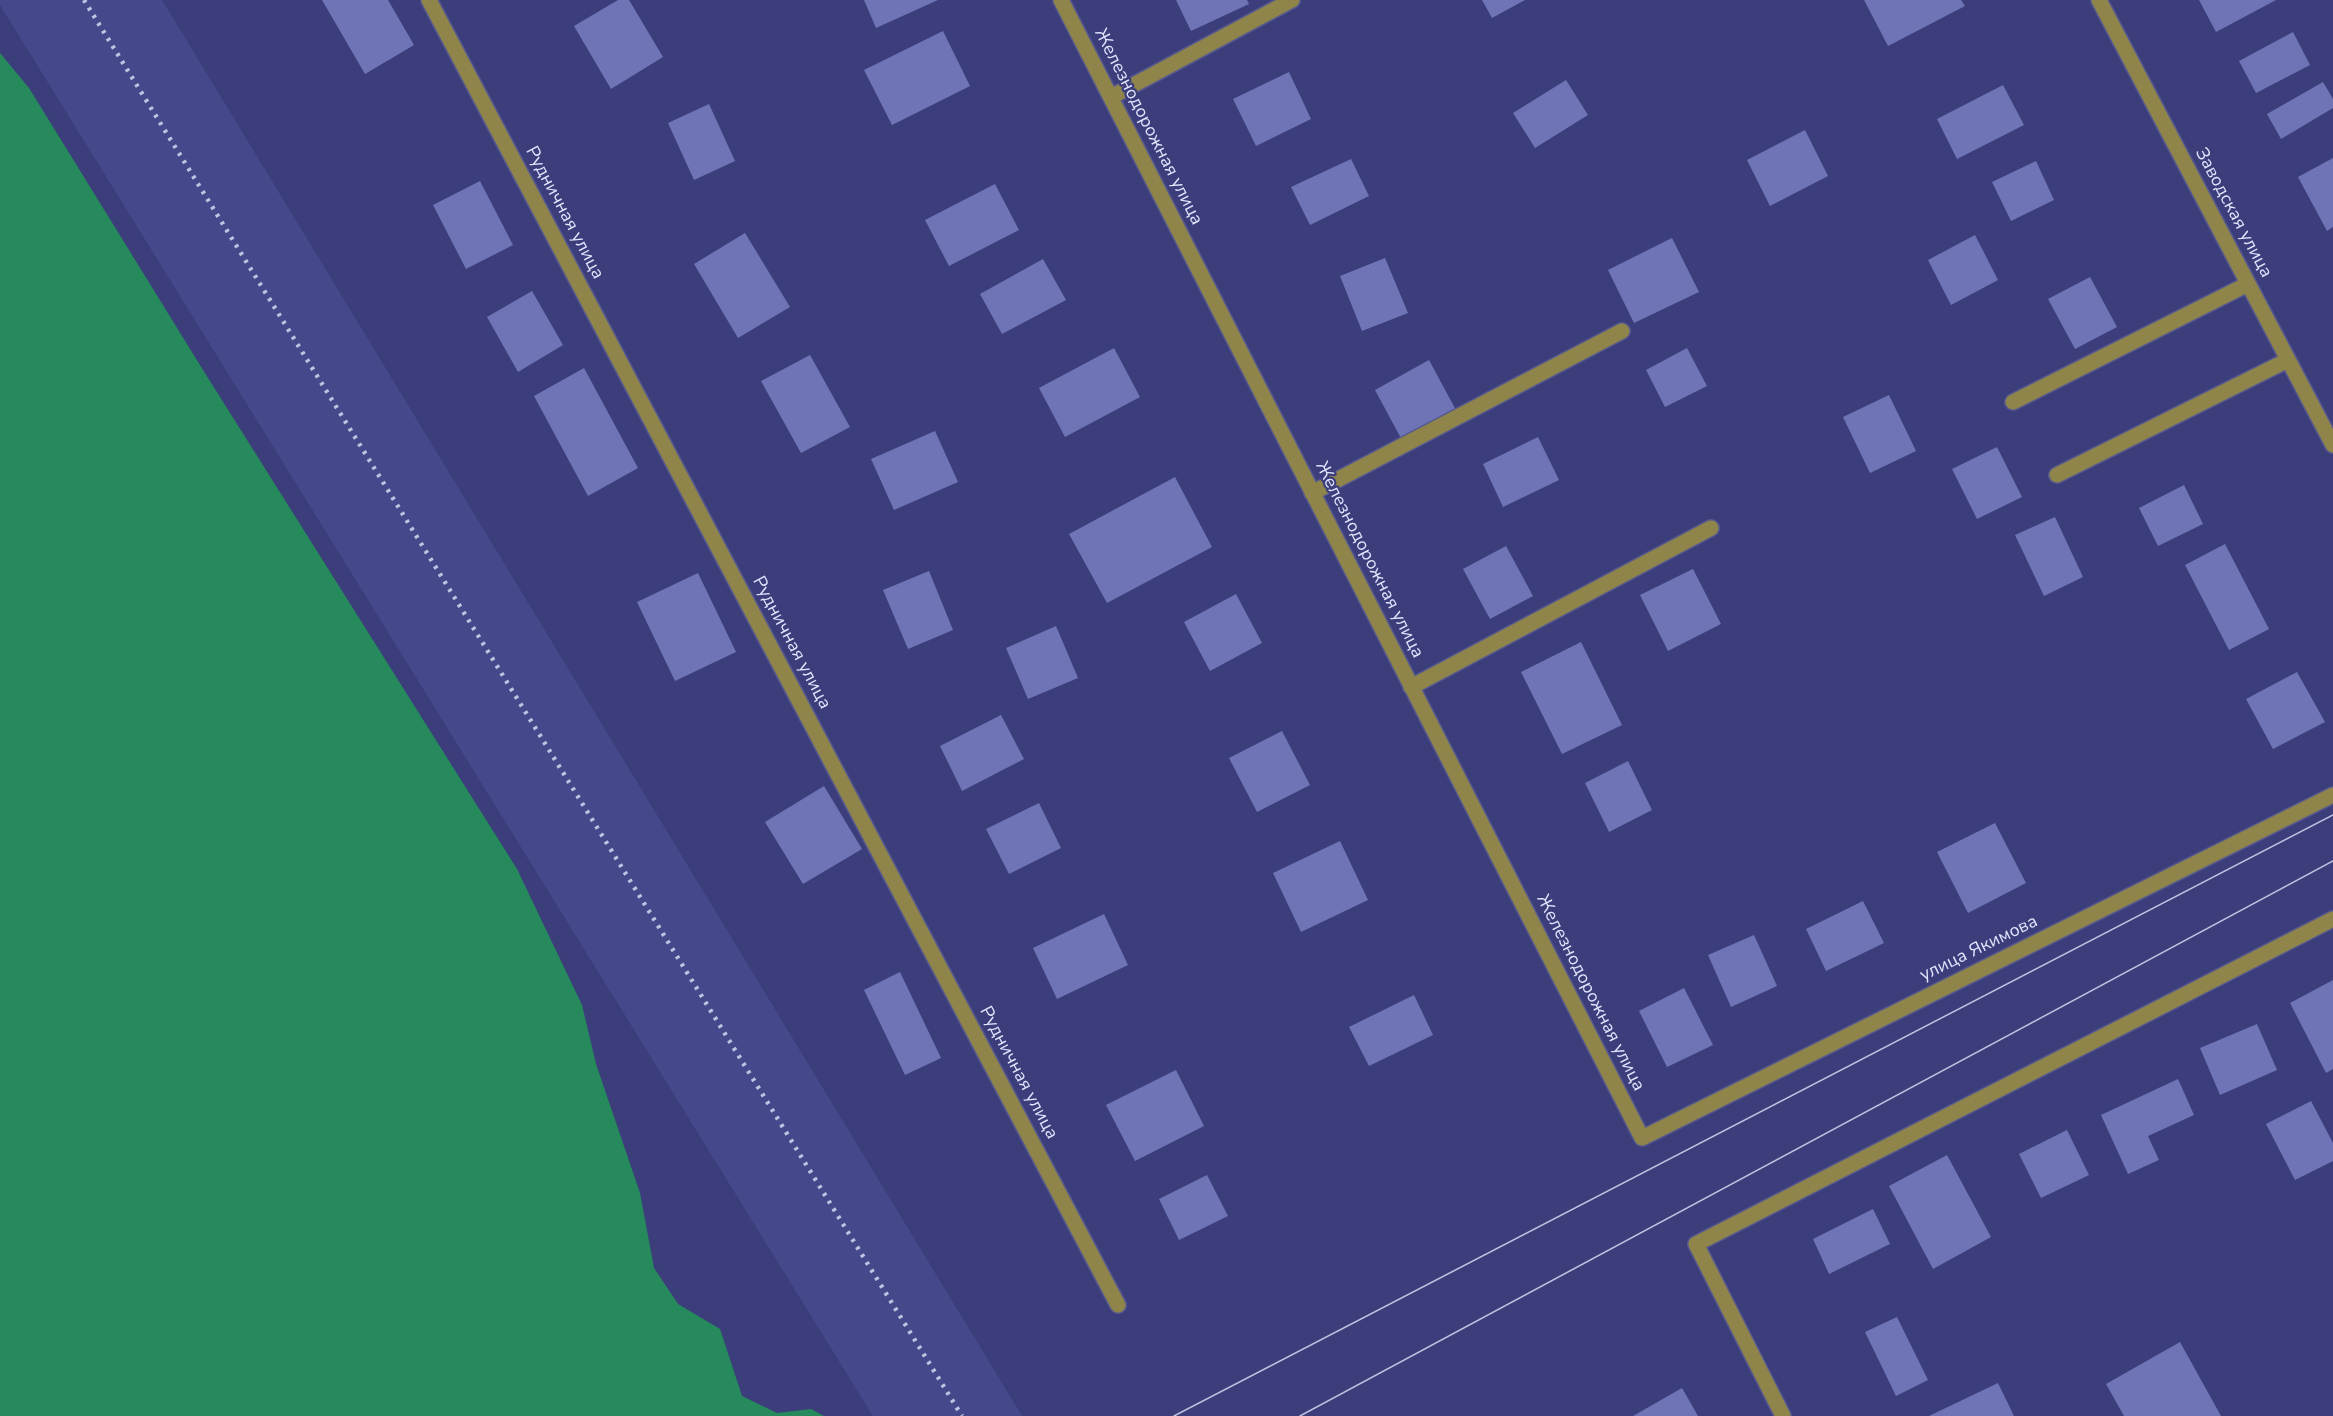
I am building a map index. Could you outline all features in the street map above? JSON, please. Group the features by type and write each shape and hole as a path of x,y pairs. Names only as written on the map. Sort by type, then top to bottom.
{"street":[{"name":"Рудничная улица","path":"429,0 1118,1305"},
{"name":"Железнодорожная улица","path":"1061,0 1642,1138"},
{"path":"1111,97 1292,0"},
{"name":"Заводская улица","path":"2099,0 2333,445"},
{"path":"2013,402 2248,284"},
{"path":"1312,492 1622,331"},
{"path":"2056,475 2288,360"},
{"path":"1412,687 1711,528"},
{"name":"улица Якимова","path":"1642,1138 2333,795"},
{"path":"1783,1416 1696,1244 2333,919"}],"shaded area":[{"path":"0,0 162,0 1022,1416 873,1416 0,5"}],"green space":[{"path":"0,53 29,88 203,370 517,869 582,1005 596,1064 640,1193 654,1268 678,1304 720,1329 742,1396 777,1413 811,1409 824,1416 0,1416"}],"building":[{"path":"322,0 388,0 414,45 365,74"},
{"path":"618,0 629,0 663,57 611,89 574,26"},
{"path":"864,0 938,0 876,28"},
{"path":"1176,0 1247,0 1249,4 1191,31"},
{"path":"1482,0 1525,0 1492,18"},
{"path":"1864,0 1961,0 1965,6 1888,46"},
{"path":"2199,0 2276,0 2216,32"},
{"path":"943,31 970,86 892,125 864,70"},
{"path":"2293,32 2310,65 2256,93 2239,61"},
{"path":"1289,72 1311,119 1256,146 1233,99"},
{"path":"1566,80 1588,115 1535,148 1513,113"},
{"path":"2323,82 2333,99 2333,108 2281,139 2267,114"},
{"path":"2003,85 2024,125 1957,159 1937,119"},
{"path":"709,104 735,161 694,180 668,123"},
{"path":"1805,130 1828,176 1770,206 1747,160"},
{"path":"2333,158 2333,227 2327,231 2298,177"},
{"path":"1351,159 1369,196 1310,225 1291,187"},
{"path":"2036,161 2054,200 2011,221 1992,182"},
{"path":"480,181 513,245 466,269 433,205"},
{"path":"995,184 1019,230 949,266 925,220"},
{"path":"745,233 790,307 738,338 694,264"},
{"path":"1975,235 1998,280 1951,305 1928,260"},
{"path":"1672,238 1699,292 1634,323 1608,270"},
{"path":"1385,258 1408,313 1362,331 1340,276"},
{"path":"1043,259 1066,300 1002,334 980,294"},
{"path":"2090,277 2117,327 2075,349 2048,299"},
{"path":"532,291 563,345 518,372 487,317"},
{"path":"1114,348 1140,397 1065,437 1039,388"},
{"path":"1687,348 1707,386 1665,407 1646,370"},
{"path":"810,355 850,427 801,453 761,381"},
{"path":"1429,360 1457,412 1403,442 1375,390"},
{"path":"584,368 638,468 588,496 534,396"},
{"path":"1889,395 1916,451 1870,473 1843,417"},
{"path":"935,431 958,482 894,510 871,459"},
{"path":"1538,437 1559,480 1503,507 1483,464"},
{"path":"1997,447 2022,497 1977,519 1952,469"},
{"path":"1175,477 1212,547 1107,603 1069,534"},
{"path":"2184,485 2203,524 2158,546 2139,508"},
{"path":"2055,517 2083,577 2044,596 2015,535"},
{"path":"2225,544 2269,629 2229,650 2185,565"},
{"path":"1506,546 1533,596 1490,619 1463,569"},
{"path":"1693,569 1721,624 1668,651 1640,595"},
{"path":"929,571 953,630 908,649 883,590"},
{"path":"698,573 736,652 675,681 637,602"},
{"path":"1236,594 1262,643 1210,671 1184,622"},
{"path":"1056,626 1078,678 1028,699 1006,648"},
{"path":"1581,642 1622,725 1562,754 1521,672"},
{"path":"2297,672 2325,722 2273,749 2246,699"},
{"path":"1001,715 1024,759 962,791 940,746"},
{"path":"1282,731 1310,785 1257,812 1229,758"},
{"path":"1628,761 1652,810 1609,832 1585,783"},
{"path":"824,786 862,849 803,884 765,822"},
{"path":"1039,803 1061,848 1009,874 986,829"},
{"path":"1995,823 2026,883 1968,913 1937,852"},
{"path":"1340,841 1368,900 1301,932 1273,873"},
{"path":"1863,901 1884,943 1826,971 1806,929"},
{"path":"1104,914 1128,965 1057,999 1033,948"},
{"path":"1754,935 1777,986 1731,1007 1708,955"},
{"path":"900,972 941,1058 905,1075 864,990"},
{"path":"2333,980 2333,1069 2326,1073 2290,1003"},
{"path":"1684,988 1713,1045 1667,1067 1639,1011"},
{"path":"1414,995 1433,1035 1369,1066 1349,1027"},
{"path":"2257,1024 2277,1070 2220,1095 2200,1048"},
{"path":"1176,1070 1204,1126 1135,1161 1106,1105"},
{"path":"2178,1079 2194,1115 2148,1136 2159,1160 2128,1174 2101,1115"},
{"path":"2311,1101 2333,1143 2333,1161 2295,1180 2266,1124"},
{"path":"2067,1130 2089,1175 2041,1198 2019,1154"},
{"path":"1947,1155 1991,1237 1933,1269 1889,1186"},
{"path":"1207,1175 1228,1216 1179,1240 1159,1199"},
{"path":"1873,1209 1890,1244 1829,1274 1813,1239"},
{"path":"1897,1317 1928,1380 1896,1396 1865,1332"},
{"path":"2180,1342 2221,1416 2124,1416 2106,1384"},
{"path":"1998,1383 2014,1416 1929,1416"},
{"path":"1682,1388 1698,1416 1633,1416"}],"tram line":[{"path":"1174,1416 2333,815"},
{"path":"1300,1416 2333,861"}],"railway":[{"path":"84,0 962,1416"}]}
